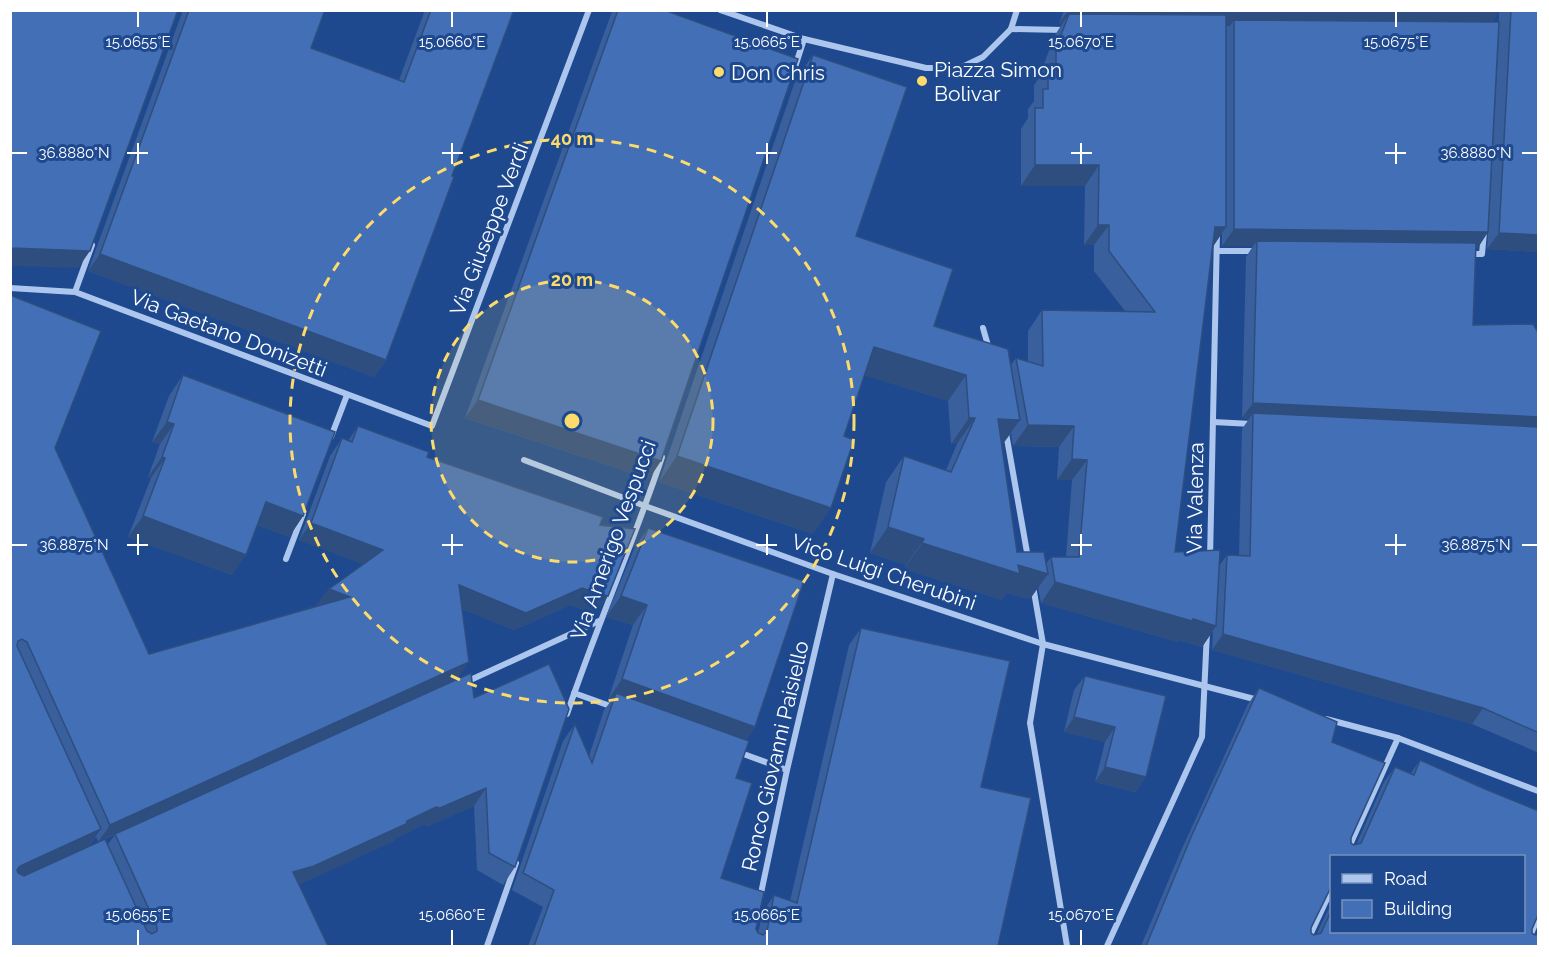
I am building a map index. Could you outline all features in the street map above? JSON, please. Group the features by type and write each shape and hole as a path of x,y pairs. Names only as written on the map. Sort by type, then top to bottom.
{"street":[{"name":"Via Giuseppe Verdi","path":"432,426 590,10"},
{"path":"720,10 804,39 926,68 960,68 983,57 1011,29 1017,10"},
{"path":"1011,29 1067,30"},
{"path":"792,76 804,39"},
{"path":"1459,254 1482,254 1484,219"},
{"name":"Via Valenza","path":"1210,569 1217,228"},
{"path":"75,292 95,238"},
{"path":"1217,251 1263,252"},
{"name":"Via Gaetano Donizetti","path":"10,288 75,292 432,426"},
{"path":"983,328 992,358"},
{"path":"330,439 346,395"},
{"path":"1213,422 1260,425"},
{"path":"1005,425 1029,563"},
{"name":"Via Amerigo Vespucci","path":"563,726 599,621 665,450"},
{"name":"Vico Luigi Cherubini","path":"524,460 833,574 1043,644 1262,701"},
{"path":"286,560 306,505"},
{"name":"Ronco Giovanni Paisiello","path":"759,902 833,574"},
{"path":"1031,575 1043,644 1030,723 1067,946"},
{"path":"460,684 599,621"},
{"path":"1107,946 1202,737 1208,627"},
{"path":"574,693 619,709"},
{"path":"1318,716 1398,738 1539,791"},
{"path":"1345,855 1398,738"},
{"path":"731,750 787,770"},
{"path":"487,946 520,851"},
{"path":"1305,946 1330,892"},
{"path":"1526,946 1539,917"}],"building":[{"path":"10,10 178,10 90,251 10,248"},
{"path":"189,10 325,10 311,48 404,82 431,10 514,10 386,360 100,254"},
{"path":"618,10 664,10 798,59 661,461 478,400"},
{"path":"1391,10 1499,10 1499,11"},
{"path":"1511,10 1539,10 1539,235 1499,233"},
{"path":"1069,14 1226,15 1226,227 1215,227 1175,552 1220,550 1216,626 1055,582 1051,557 1079,557 1087,460 1072,459 1074,426 1028,425 1016,358 1043,366 1042,310 1155,312 1109,251 1109,225 1098,225 1099,165 1035,165 1035,108 1043,108 1043,89 1048,89 1048,64 1056,64 1056,48"},
{"path":"1234,20 1499,22 1488,232 1234,229"},
{"path":"813,55 907,87 856,236 953,269 934,326 1008,349 1020,420 998,419 1017,552 1044,552 1048,574 1018,565 1020,574 922,543 924,539 888,527 904,456 951,472 975,418 969,418 966,375 874,347 844,436 854,440 831,508 677,456"},
{"path":"1257,241 1476,243 1473,325 1533,324 1539,334 1539,417 1253,403"},
{"path":"10,295 101,331 55,448 149,654 350,597 329,589 383,550 311,523 342,438 352,442 358,426 429,452 427,457 603,517 600,525 635,529 608,596 582,588 526,613 459,585 469,662 110,825 27,642 22,639 18,641 17,646 101,829 20,866 18,873 24,876 105,839 147,931 152,934 157,931 157,927 115,834 471,673 474,698 549,664 569,709 515,867 489,853 486,788 440,808 436,807 407,821 406,824 314,866 293,872 328,946 10,946"},
{"path":"183,375 335,432 303,516 266,502 246,555 143,516 165,458 162,457 174,424 167,422"},
{"path":"1253,413 1539,427 1539,733 1483,708 1223,634 1227,555 1250,556"},
{"path":"648,528 804,581 755,727 622,679 647,605 621,596"},
{"path":"861,628 1010,661 981,787 1031,798 998,946 534,946 554,890 523,873 575,724 592,763 616,693 749,741 736,778 752,783 721,878 764,892 756,929 763,935 767,931 774,895 797,903"},
{"path":"1085,676 1166,696 1146,777 1105,767 1115,727 1074,717"},
{"path":"1259,688 1337,722 1332,742 1385,763 1351,838 1351,843 1354,845 1361,843 1395,767 1414,775 1420,760 1539,811 1539,913 1532,933 1539,934 1539,946 1146,946 1191,837"}],"place":[{"name":"Don Chris","path":"719,72"},
{"name":"Piazza Simon Bolivar","path":"922,81"}]}
